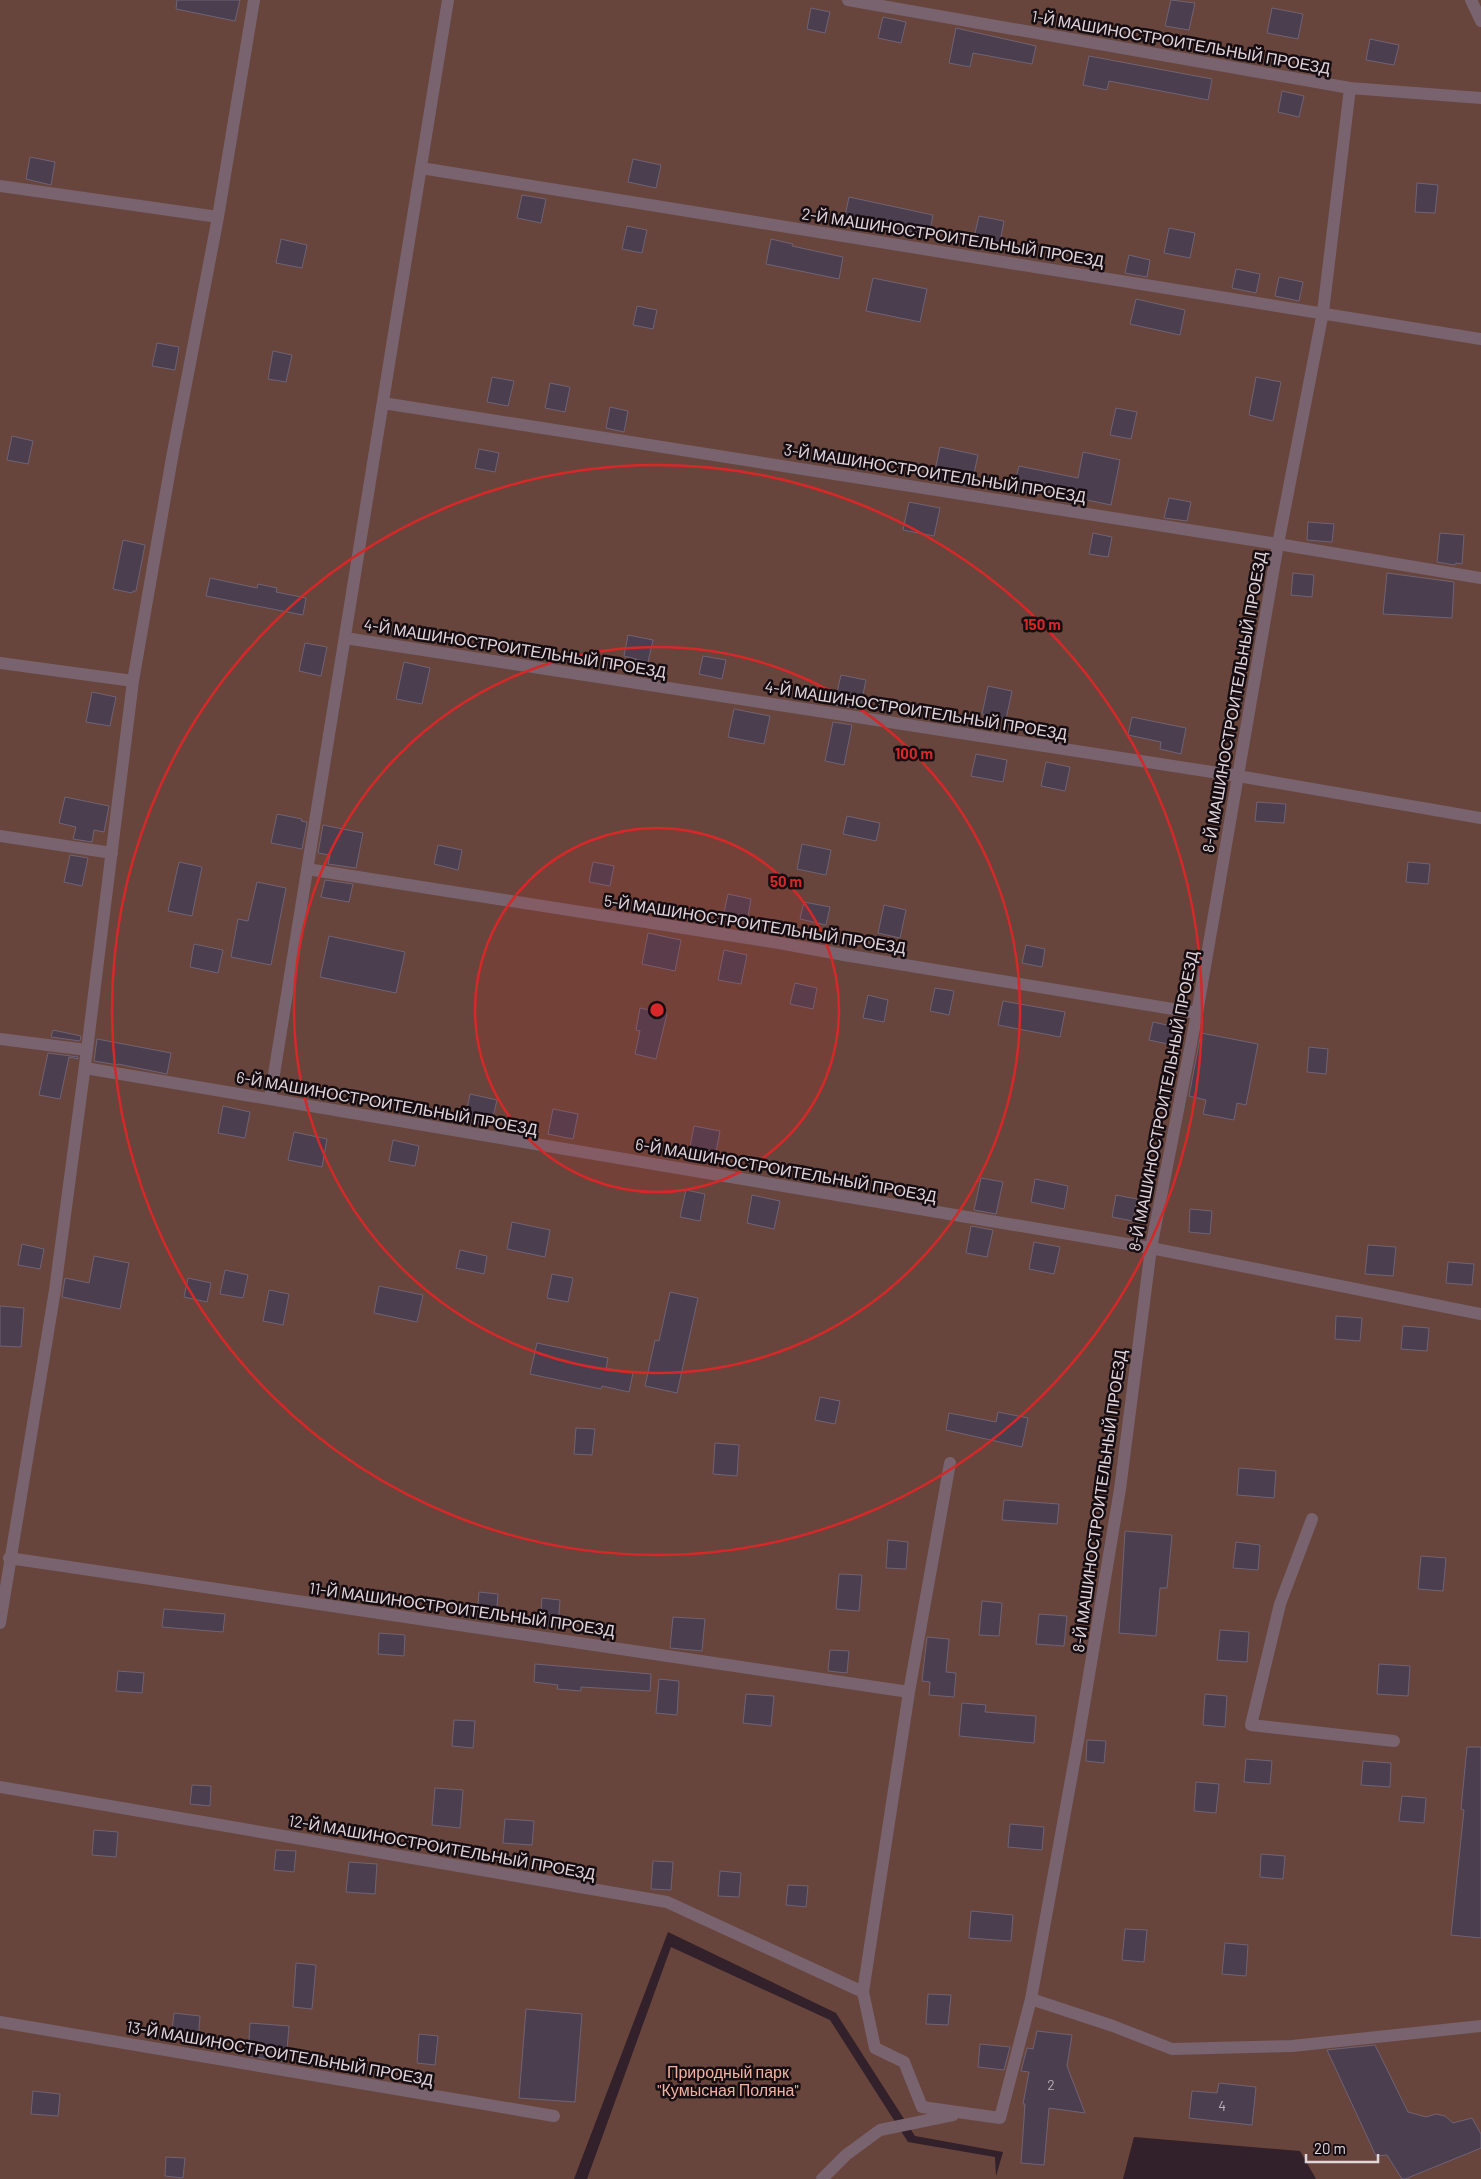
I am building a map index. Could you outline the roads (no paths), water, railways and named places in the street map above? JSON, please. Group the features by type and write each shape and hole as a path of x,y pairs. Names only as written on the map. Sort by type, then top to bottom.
{"street":[{"path":"0,1623 9,1558 51,1316 85,1068 133,681 173,452 218,217 254,0"},
{"path":"270,1099 448,0"},
{"name":"1-Й МАШИНОСТРОИТЕЛЬНЫЙ ПРОЕЗД","path":"848,0 1350,88 1481,98"},
{"path":"1471,0 1481,21"},
{"name":"8-Й МАШИНОСТРОИТЕЛЬНЫЙ ПРОЕЗД","path":"960,2113 1000,2118 1031,1999 1078,1741 1120,1489 1150,1248 1196,1013 1278,544 1323,312 1350,88"},
{"name":"2-Й МАШИНОСТРОИТЕЛЬНЫЙ ПРОЕЗД","path":"421,168 1481,339"},
{"path":"0,186 218,217"},
{"name":"3-Й МАШИНОСТРОИТЕЛЬНЫЙ ПРОЕЗД","path":"383,403 1278,544 1481,578"},
{"name":"4-Й МАШИНОСТРОИТЕЛЬНЫЙ ПРОЕЗД","path":"345,638 1238,776 1481,818"},
{"path":"0,663 133,681"},
{"path":"0,836 112,853"},
{"name":"5-Й МАШИНОСТРОИТЕЛЬНЫЙ ПРОЕЗД","path":"308,869 779,942 844,955 1196,1013"},
{"path":"0,1039 87,1050"},
{"name":"6-Й МАШИНОСТРОИТЕЛЬНЫЙ ПРОЕЗД","path":"85,1068 1150,1248 1481,1314"},
{"path":"950,1463 910,1692 863,1992 875,2048 904,2062 922,2106 960,2113"},
{"path":"1312,1519 1280,1604 1251,1725 1394,1742"},
{"name":"11-Й МАШИНОСТРОИТЕЛЬНЫЙ ПРОЕЗД","path":"9,1558 910,1692"},
{"name":"12-Й МАШИНОСТРОИТЕЛЬНЫЙ ПРОЕЗД","path":"0,1787 667,1902 863,1992"},
{"path":"1031,1999 1113,2026 1172,2049 1292,2046 1481,2026"},
{"name":"13-Й МАШИНОСТРОИТЕЛЬНЫЙ ПРОЕЗД","path":"0,2022 554,2116"},
{"path":"822,2179 846,2155 880,2130 960,2113"}],"park label":[{"name":"Природный парк \"Кумысная Поляна\"","path":"728,2081"}]}
